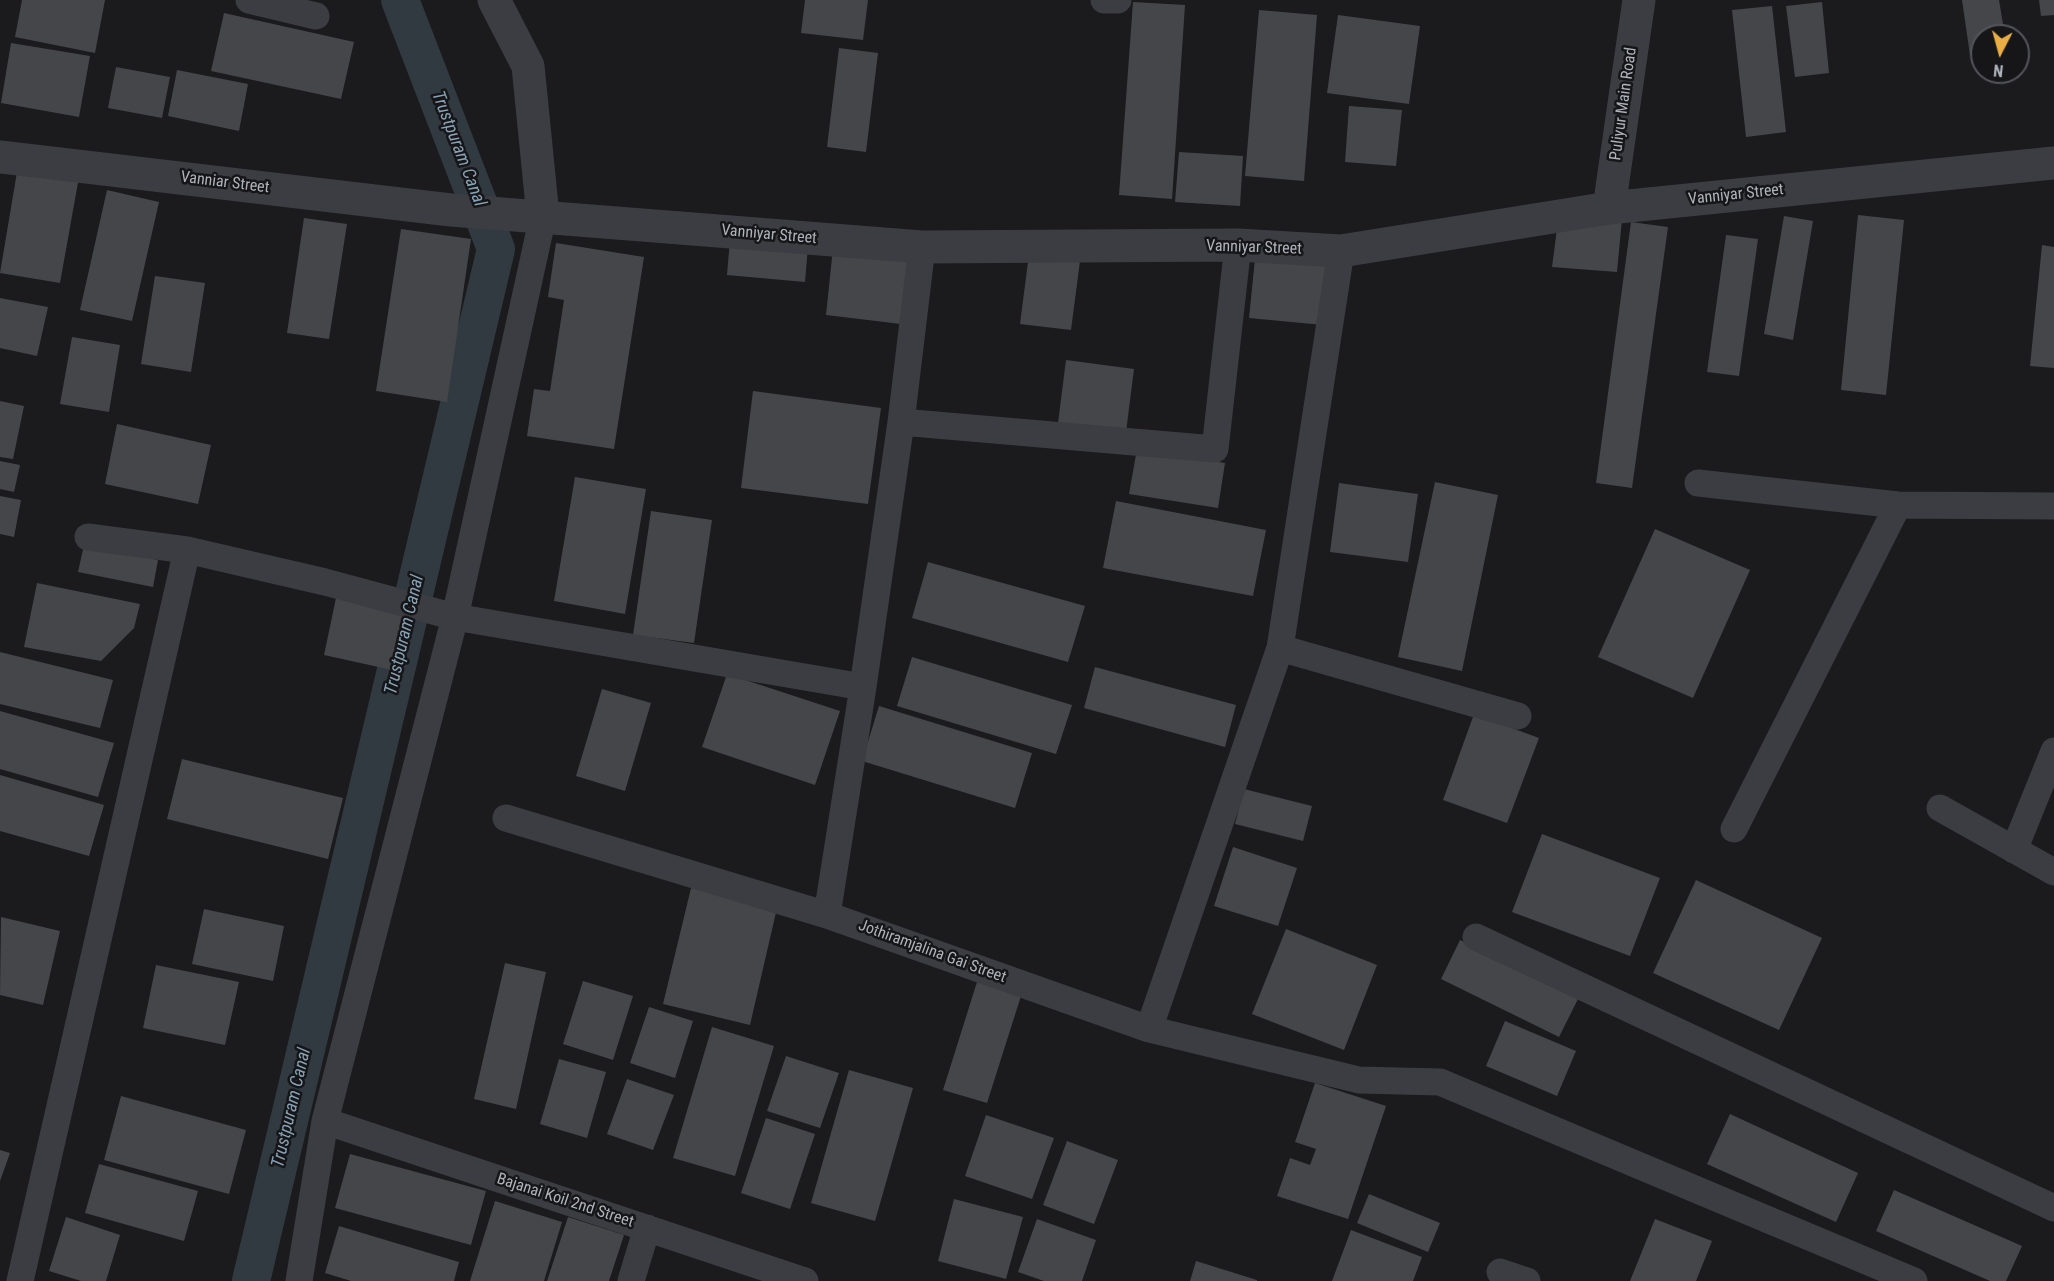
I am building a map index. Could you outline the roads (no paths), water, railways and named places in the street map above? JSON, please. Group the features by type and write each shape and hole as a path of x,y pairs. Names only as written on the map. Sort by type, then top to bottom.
{"street":[{"path":"249,0 315,16"},
{"path":"298,1281 325,1121 454,616 543,216 528,66 494,0"},
{"path":"1104,0 1118,0"},
{"name":"Puliyur Main Road","path":"1609,208 1643,0"},
{"name":"Vanniar Street","path":"0,157 451,210"},
{"name":"Vanniyar Street","path":"451,210 922,247 1238,245 1341,251 1609,208 2054,163"},
{"path":"901,422 1215,449 1238,245"},
{"path":"827,915 901,422 922,247"},
{"path":"1149,1029 1280,648 1341,251"},
{"path":"1698,483 1898,506 2054,506"},
{"path":"1734,829 1898,506"},
{"path":"88,537 187,550 325,582 454,616 863,687"},
{"path":"20,1281 187,550"},
{"path":"1280,648 1518,716"},
{"path":"2014,850 2054,751"},
{"path":"1940,808 2054,872"},
{"name":"Jothiramjalina Gai Street","path":"506,818 827,915 1149,1029 1359,1080 1440,1082 1914,1281"},
{"path":"1476,937 2054,1208"},
{"name":"Bajanai Koil 2nd Street","path":"325,1121 805,1281"},
{"path":"631,1281 647,1228"},
{"path":"1500,1272 1527,1281"}],"waterway":[{"name":"Trustpuram Canal","path":"251,1281 496,249 400,0"}]}
